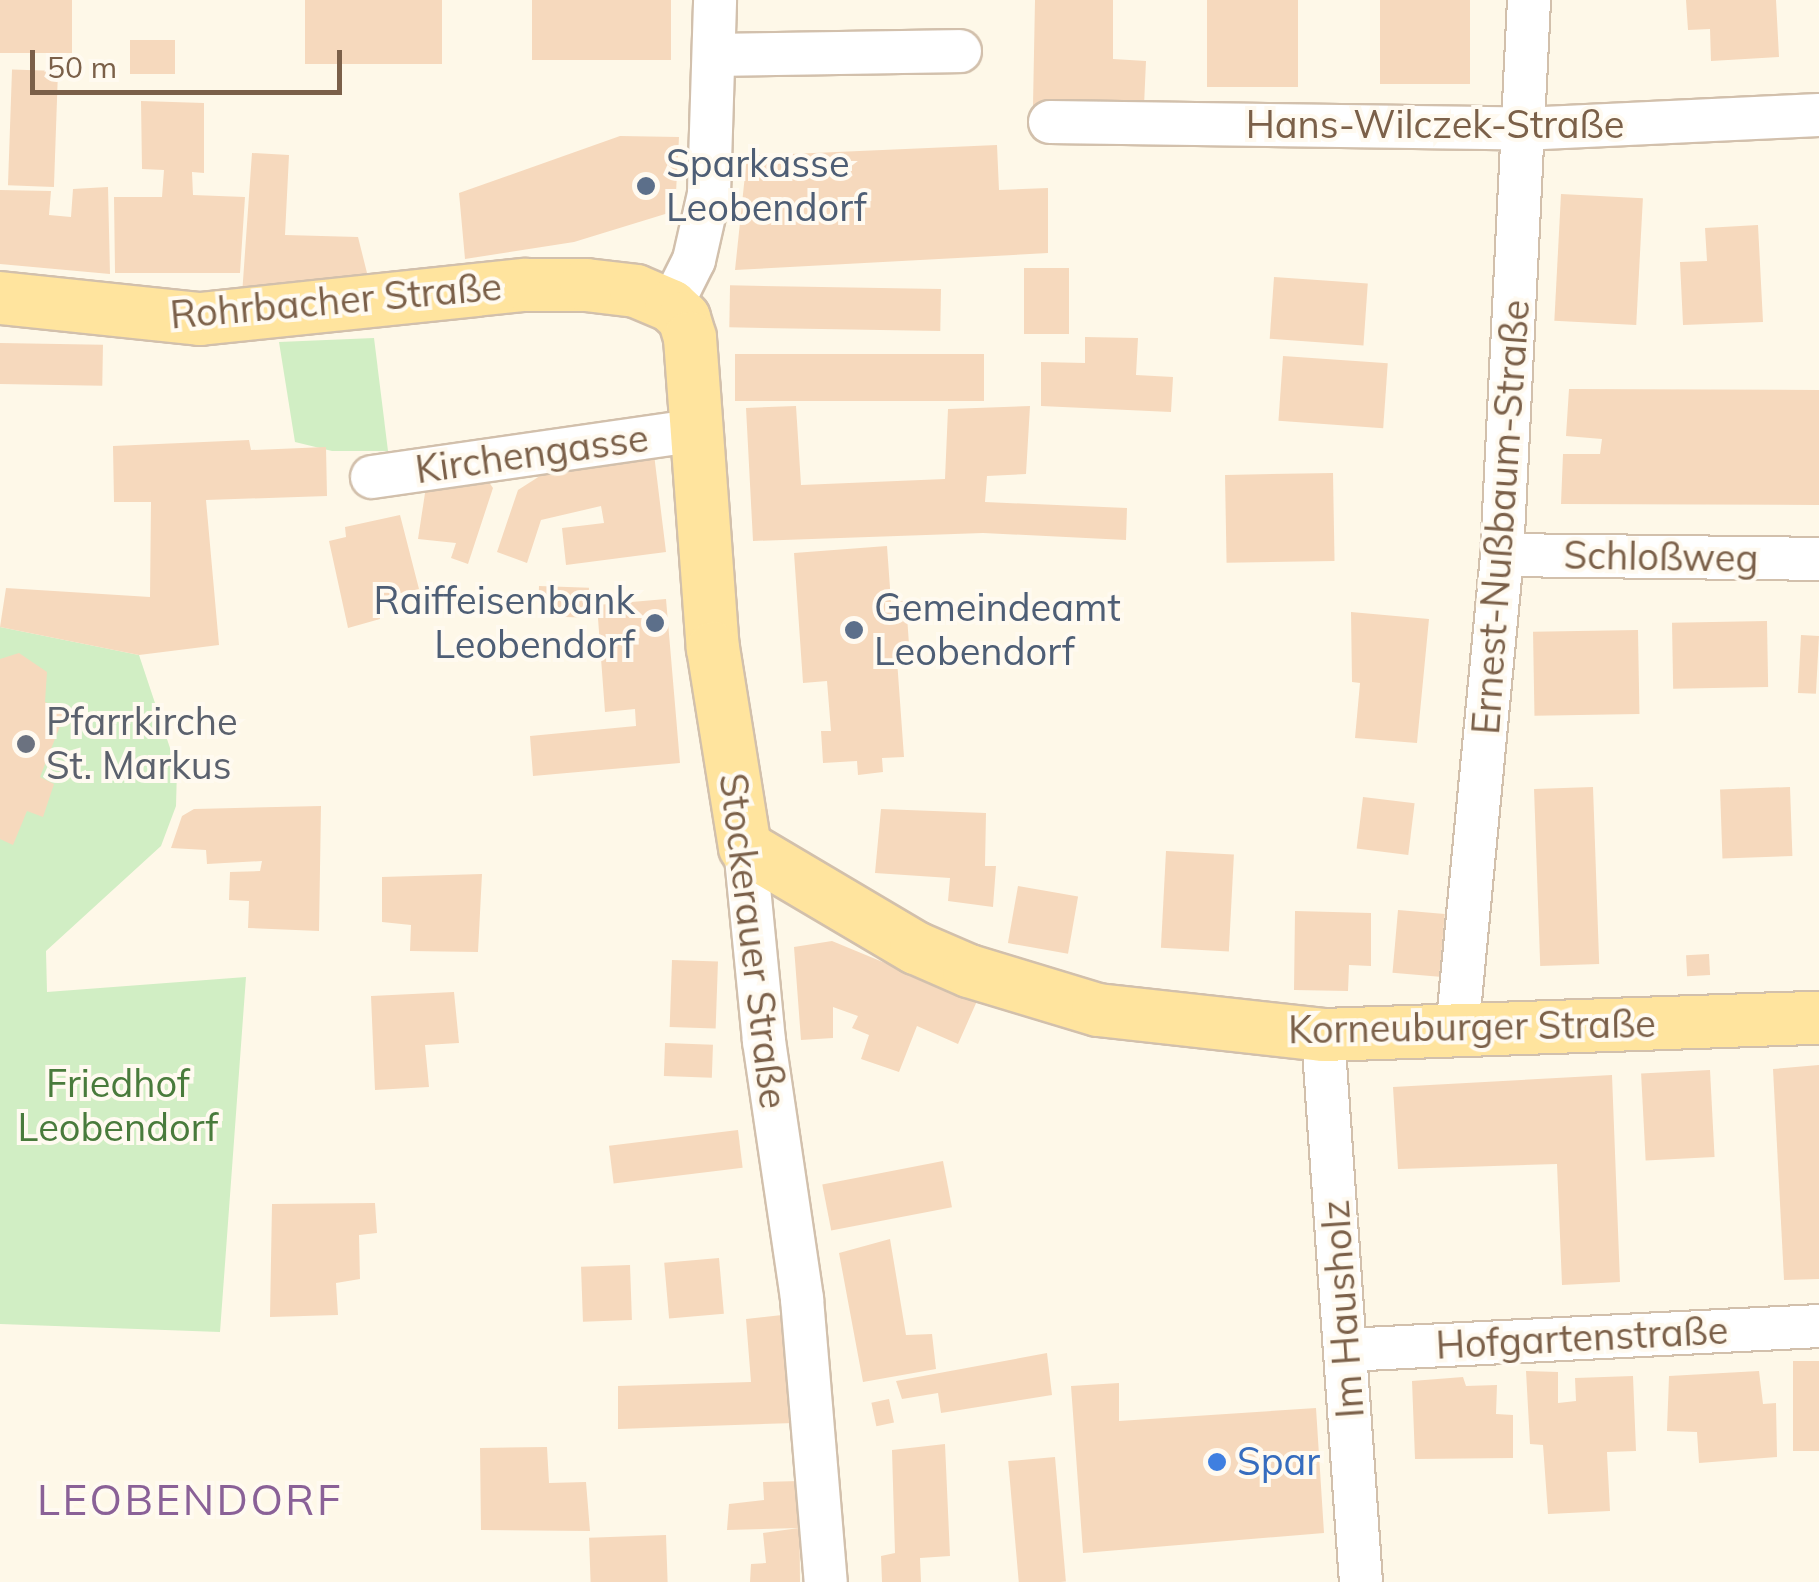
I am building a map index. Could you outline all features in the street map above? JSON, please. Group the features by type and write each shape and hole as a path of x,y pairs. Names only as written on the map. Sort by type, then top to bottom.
{"main road":[{"name":"Rohrbacher Straße","path":"0,298 200,319 526,284 615,288 671,306"},
{"name":"Stockerauer Straße","path":"671,306 689,329 692,431 714,648 745,847"},
{"name":"Korneuburger Straße","path":"745,847 916,948 1022,990 1154,1018 1323,1035 1819,1018"}],"street":[{"path":"671,306 694,260 709,194 718,54 715,0"},
{"name":"Ernest-Nußbaum-Straße","path":"1457,1032 1502,555 1530,0"},
{"path":"718,54 960,51"},
{"name":"Hans-Wilczek-Straße","path":"1050,122 1522,129 1819,115"},
{"name":"Kirchengasse","path":"372,477 692,431"},
{"name":"Schloßweg","path":"1502,555 1819,560"},
{"name":"Stockerauer Straße","path":"745,847 764,1041 802,1299 826,1582"},
{"name":"Im Hausholz","path":"1323,1035 1362,1582"},
{"name":"Hofgartenstraße","path":"1346,1350 1819,1326"}],"green space":[{"path":"374,338 388,451 332,451 295,442 279,342"},
{"name":"Friedhof Leobendorf","path":"0,627 139,655 177,769 176,806 161,846 46,951 47,992 246,977 220,1332 0,1324"}],"building":[{"path":"0,0 72,0 72,53 0,53"},
{"path":"305,0 442,0 442,64 305,64"},
{"path":"532,0 671,0 671,60 532,60"},
{"path":"1035,0 1113,0 1113,59 1146,61 1144,106 1033,105"},
{"path":"1207,0 1298,0 1298,87 1207,87"},
{"path":"1380,0 1470,0 1470,84 1380,84"},
{"path":"1686,0 1776,0 1779,57 1711,61 1710,29 1688,30"},
{"path":"130,40 175,40 175,74 130,74"},
{"path":"12,69 58,71 54,187 8,185"},
{"path":"141,101 204,103 204,173 192,172 193,195 245,197 240,273 115,273 114,197 162,197 164,170 142,169"},
{"path":"620,136 679,137 675,211 574,242 465,259 459,193"},
{"path":"997,145 999,190 1048,188 1048,253 735,270 747,156"},
{"path":"252,153 289,155 285,235 358,237 368,277 242,295"},
{"path":"108,187 110,274 0,264 0,190 51,191 49,215 71,217 73,189"},
{"path":"1561,194 1643,198 1636,325 1554,321"},
{"path":"1758,225 1763,322 1683,325 1680,262 1707,261 1705,228"},
{"path":"1024,268 1069,268 1069,334 1024,334"},
{"path":"1274,277 1368,284 1363,345 1270,339"},
{"path":"730,285 941,289 940,331 729,327"},
{"path":"1085,337 1138,338 1136,375 1173,377 1171,412 1041,406 1041,362 1085,363"},
{"path":"0,343 103,345 102,386 0,384"},
{"path":"735,354 984,354 984,401 735,401"},
{"path":"1283,356 1388,363 1383,428 1278,421"},
{"path":"1569,389 1819,390 1819,505 1561,504 1563,454 1600,454 1602,439 1566,436"},
{"path":"796,406 801,485 945,479 948,409 1030,406 1026,474 987,476 985,502 1127,508 1126,540 983,533 753,541 746,408"},
{"path":"249,440 251,450 326,447 327,496 206,500 219,645 139,655 0,627 6,588 150,597 151,502 114,502 113,446"},
{"path":"654,454 666,552 566,565 562,528 604,523 601,506 541,520 527,563 497,552 518,490 543,474"},
{"path":"1333,473 1335,561 1227,563 1225,475"},
{"path":"484,475 493,488 468,564 451,558 456,543 418,539 427,480"},
{"path":"400,515 419,589 378,598 380,619 348,628 329,541 346,537 345,527"},
{"name":"Gemeindeamt Leobendorf","path":"887,546 891,602 906,601 910,659 897,660 904,757 882,758 883,772 858,775 857,761 823,763 821,731 831,731 827,681 803,683 794,553"},
{"path":"539,586 589,588 588,618 538,616"},
{"path":"666,599 680,763 533,776 530,736 636,726 635,709 605,712 597,605"},
{"path":"1351,612 1429,619 1417,743 1355,738 1360,683 1352,682"},
{"path":"1767,621 1768,687 1673,689 1672,623"},
{"path":"1638,630 1639,714 1534,716 1533,632"},
{"path":"1801,635 1819,636 1816,694 1798,693"},
{"name":"Pfarrkirche St. Markus","path":"19,653 47,672 45,702 66,711 40,777 54,784 43,817 27,811 13,845 0,839 0,659"},
{"path":"1593,787 1599,964 1540,966 1534,789"},
{"path":"1790,787 1792,856 1722,858 1720,789"},
{"path":"1363,797 1415,803 1408,855 1357,849"},
{"path":"321,806 319,931 248,928 249,901 229,900 230,872 260,871 262,861 207,864 206,850 171,848 182,816 194,809"},
{"path":"881,809 986,813 985,866 996,866 993,907 948,901 950,878 875,873"},
{"path":"1166,851 1234,855 1229,951 1161,948"},
{"path":"482,874 478,952 410,951 411,925 382,922 382,877"},
{"path":"1018,886 1078,897 1068,954 1008,943"},
{"path":"1398,910 1445,914 1439,977 1393,973"},
{"path":"1295,911 1371,913 1371,966 1349,965 1348,991 1294,990"},
{"path":"832,941 977,1001 958,1044 917,1026 899,1072 861,1059 869,1035 852,1028 858,1016 833,1007 833,1038 801,1040 794,947"},
{"path":"1709,954 1710,975 1687,976 1686,955"},
{"path":"672,960 718,962 716,1029 670,1027"},
{"path":"454,992 459,1043 425,1045 429,1087 375,1090 371,996"},
{"path":"665,1043 713,1045 712,1078 664,1076"},
{"path":"1819,1065 1819,1279 1784,1280 1773,1069"},
{"path":"1710,1070 1715,1157 1646,1160 1641,1074"},
{"path":"1612,1075 1620,1282 1562,1285 1557,1164 1398,1169 1393,1087"},
{"path":"738,1130 743,1168 614,1184 609,1146"},
{"path":"943,1161 952,1207 831,1231 822,1184"},
{"path":"375,1203 377,1233 359,1235 360,1279 336,1283 338,1315 270,1317 272,1204"},
{"path":"890,1239 906,1335 932,1334 936,1369 863,1382 839,1253"},
{"path":"719,1258 724,1314 669,1319 664,1263"},
{"path":"630,1265 632,1320 583,1322 581,1267"},
{"path":"791,1314 795,1423 618,1429 618,1386 751,1382 746,1319"},
{"path":"1047,1353 1052,1395 941,1413 938,1393 902,1399 896,1381"},
{"path":"1793,1361 1819,1361 1819,1451 1793,1451"},
{"path":"1526,1371 1558,1372 1558,1403 1576,1401 1575,1378 1633,1376 1636,1451 1607,1452 1610,1511 1548,1514 1543,1445 1530,1444"},
{"path":"1759,1371 1763,1404 1776,1403 1777,1457 1699,1463 1697,1432 1667,1431 1669,1376"},
{"path":"1463,1377 1466,1386 1497,1385 1496,1414 1513,1415 1513,1458 1415,1459 1412,1381"},
{"path":"1119,1383 1119,1421 1316,1408 1324,1533 1083,1553 1071,1386"},
{"path":"889,1399 894,1422 876,1426 871,1403"},
{"path":"945,1444 950,1556 920,1558 921,1582 882,1582 881,1556 895,1553 892,1450"},
{"path":"547,1447 549,1483 586,1482 590,1531 481,1530 480,1448"},
{"path":"1055,1457 1066,1582 1019,1582 1008,1461"},
{"path":"799,1481 800,1582 750,1582 751,1564 766,1563 763,1533 799,1528 727,1530 729,1504 764,1500 763,1482"},
{"path":"666,1535 668,1582 591,1582 589,1538"}],"place":[{"name":"Sparkasse Leobendorf","path":"646,186"},
{"name":"Raiffeisenbank Leobendorf","path":"655,623"},
{"name":"Gemeindeamt Leobendorf","path":"854,630"},
{"name":"Pfarrkirche St. Markus","path":"26,744"},
{"name":"Spar","path":"1217,1462"}],"district":[{"name":"LEOBENDORF","path":"190,1500"}]}
